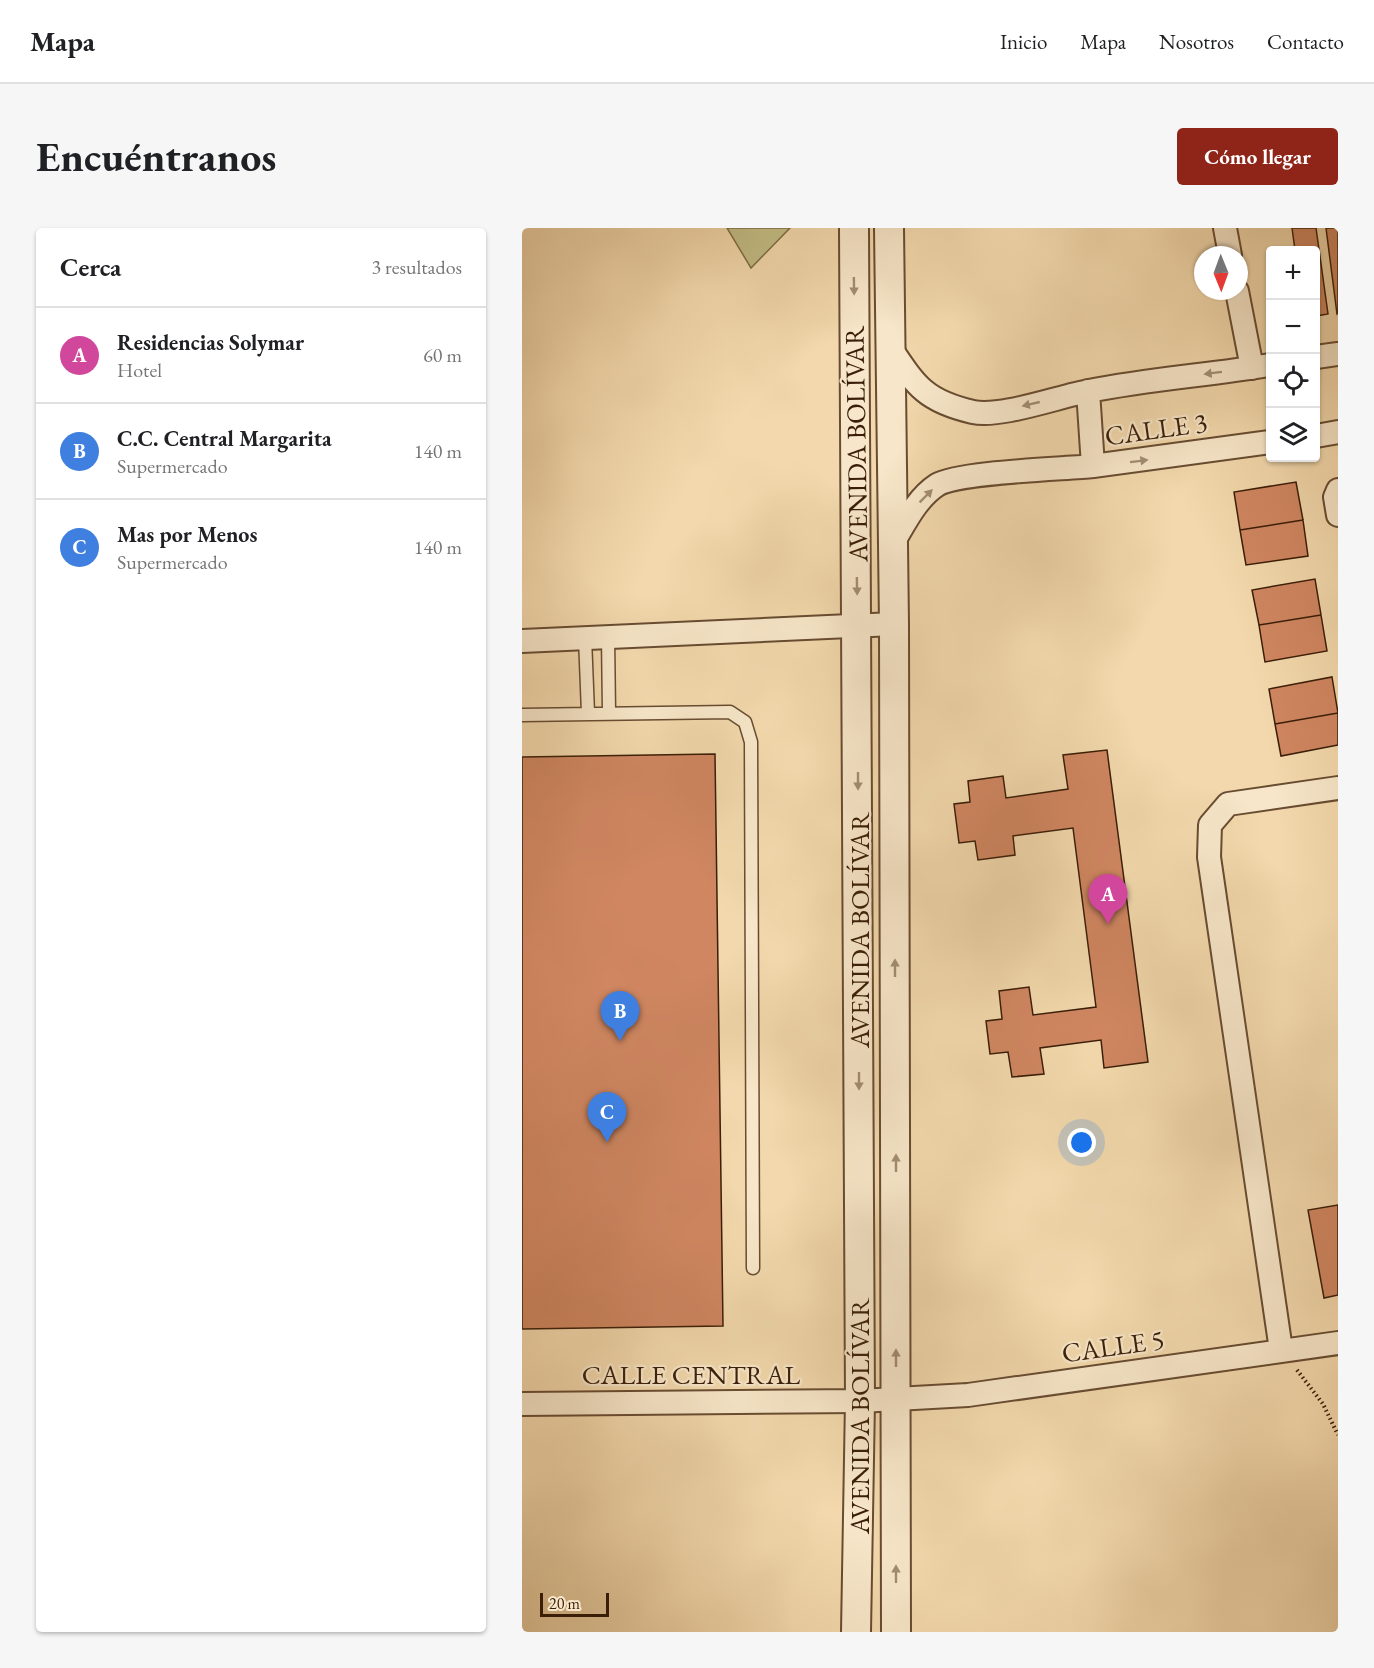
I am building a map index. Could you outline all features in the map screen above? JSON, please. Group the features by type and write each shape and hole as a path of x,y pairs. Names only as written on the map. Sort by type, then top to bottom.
{"street":[{"name":"AVENIDA BOLÍVAR","path":"854,228 858,625 860,1401 856,1632"},
{"name":"AVENIDA BOLÍVAR","path":"890,228 894,624 896,1632"},
{"path":"1225,228 1228,246"},
{"path":"1240,300 1261,366"},
{"path":"890,347 916,387 942,403 976,413 1007,410 1088,391"},
{"path":"1320,356 1338,354"},
{"name":"CALLE 3","path":"1261,366 1088,391 1093,466 1266,443"},
{"path":"1320,435 1338,432"},
{"path":"893,543 923,496 939,484 962,478 1093,466"},
{"path":"1338,490 1335,497 1338,515"},
{"path":"522,641 894,624"},
{"path":"1281,1350 1209,857 1210,825 1228,804 1338,788"},
{"name":"CALLE 5","path":"860,1401 968,1395 1338,1343"},
{"name":"CALLE CENTRAL","path":"522,1404 860,1401"}],"lane":[{"path":"588,713 597,638"},
{"path":"597,638 609,713"},
{"path":"522,715 730,712 745,722 752,742 753,1268"}],"path":[{"path":"1281,1350 1323,1404 1338,1435"}],"shaded area":[{"path":"727,228 790,228 751,268"}],"building":[{"path":"1292,228 1316,228 1319,246 1294,246"},
{"path":"1326,228 1338,228 1337,314"},
{"path":"1320,257 1328,314 1320,315"},
{"path":"1296,482 1303,520 1240,530 1234,492"},
{"path":"1303,520 1308,556 1246,565 1240,530"},
{"path":"1315,579 1321,615 1259,625 1252,590"},
{"path":"1321,615 1327,651 1265,662 1259,625"},
{"path":"1332,677 1338,713 1275,724 1269,689"},
{"path":"1338,713 1338,745 1281,756 1275,724"},
{"path":"1107,750 1148,1062 1104,1068 1101,1040 1040,1048 1044,1074 1012,1077 1008,1052 990,1054 986,1021 1002,1019 999,991 1029,987 1033,1015 1096,1007 1073,828 1013,836 1015,855 978,860 975,841 959,843 954,804 970,802 968,781 1003,776 1006,798 1068,789 1063,755"},
{"path":"715,754 723,1326 522,1329 522,757"},
{"path":"1338,1205 1338,1295 1324,1298 1308,1210"}],"place":[{"name":"Residencias Solymar","path":"1108,924"},
{"name":"C.C. Central Margarita","path":"620,1041"},
{"name":"Mas por Menos","path":"607,1142"}]}
